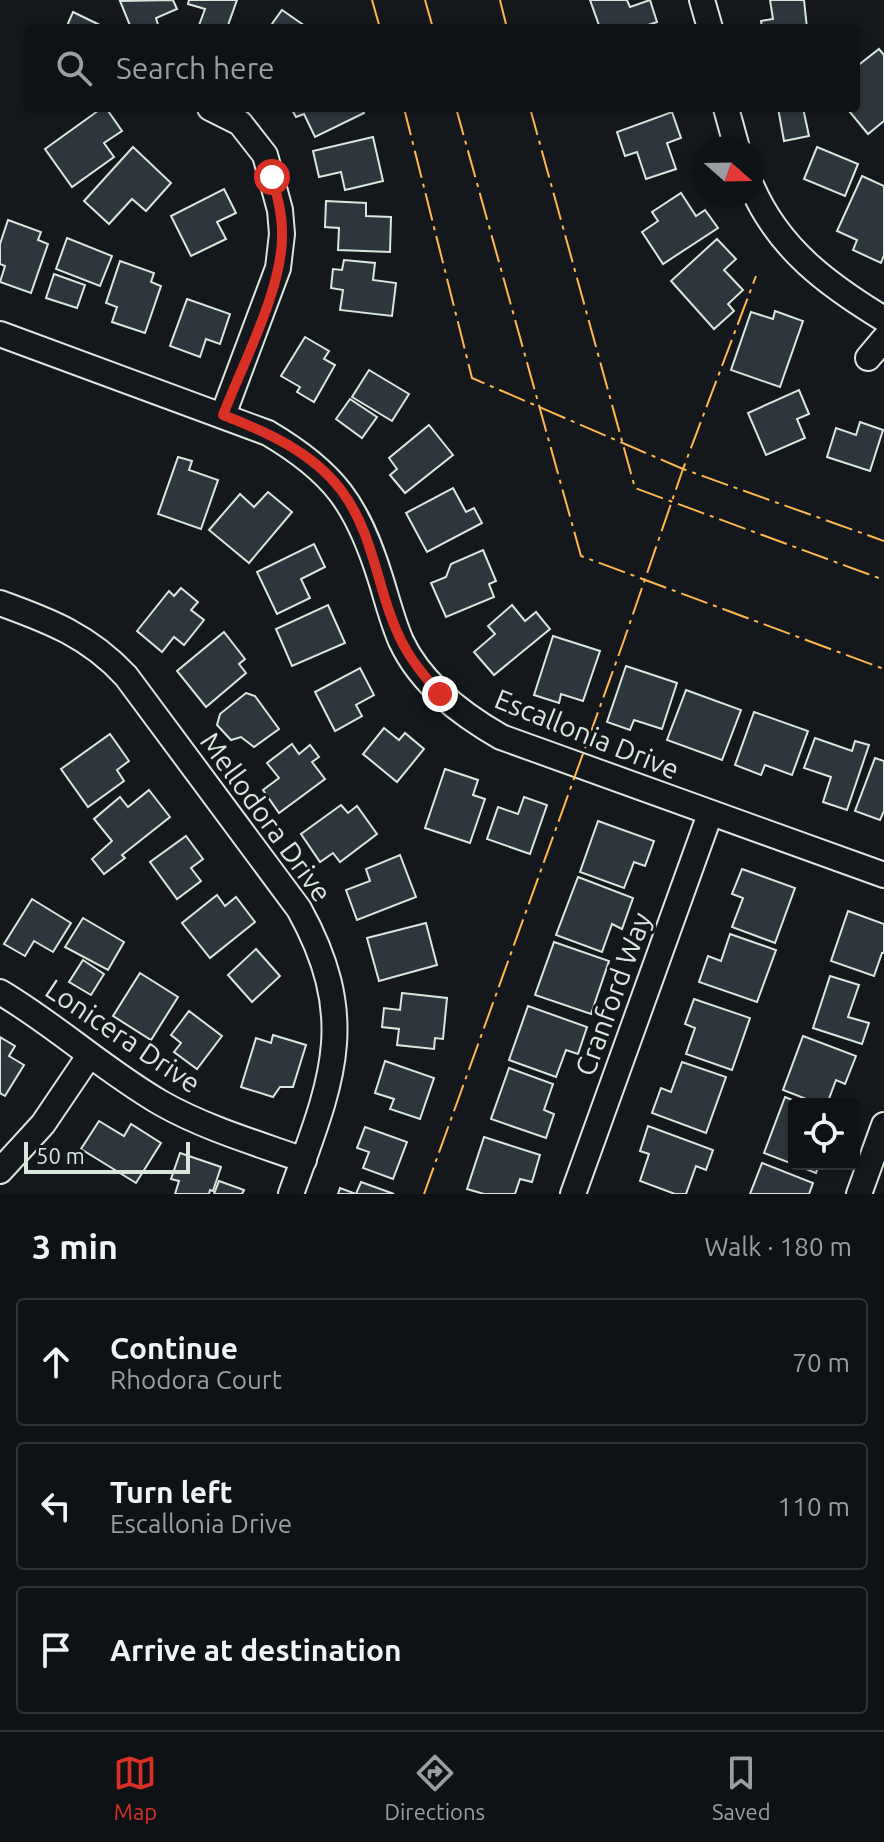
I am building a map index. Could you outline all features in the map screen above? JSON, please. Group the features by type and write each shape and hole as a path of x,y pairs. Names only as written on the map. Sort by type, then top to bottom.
{"street":[{"path":"702,0 709,24"},
{"path":"218,112 240,123 265,155 280,210 282,234 274,280 223,415"},
{"path":"727,112 734,136"},
{"path":"762,208 769,222 834,288 884,319"},
{"name":"Escallonia Drive","path":"0,334 268,433 296,449 321,469 341,491 369,544 402,643 420,671 467,718 501,737 884,875"},
{"path":"868,358 884,339"},
{"name":"Mellodora Drive","path":"0,603 49,620 105,654 116,665 299,909 314,937 332,998 334,1060 328,1091 291,1194"},
{"name":"Cranford Way","path":"573,1194 710,814"},
{"name":"Lonicera Drive","path":"0,992 30,1010 89,1056 173,1109 304,1160"},
{"path":"0,1171 43,1124 89,1056"},
{"path":"859,1194 878,1162 884,1125"}],"building":[{"path":"173,0 177,9 156,18 158,24 129,24 120,1"},
{"path":"189,0 237,0 228,24 199,24 205,9 188,4"},
{"path":"590,0 627,0 630,7 650,0 657,22 651,24 599,24"},
{"path":"770,0 804,0 807,24 761,24 761,21 773,19"},
{"path":"282,10 302,24 272,24"},
{"path":"73,12 98,24 68,24"},
{"path":"879,49 884,55 884,121 868,134 850,112 860,112 860,64"},
{"path":"96,112 109,112 122,131 104,143 114,157 72,187 45,149"},
{"path":"293,112 364,113 315,137 304,114 296,117"},
{"path":"672,112 681,138 667,143 676,169 646,179 637,152 625,156 617,132"},
{"path":"779,112 804,112 809,136 784,141"},
{"path":"373,137 383,181 345,190 341,172 319,177 313,151"},
{"path":"133,147 171,183 146,211 132,199 109,224 84,201"},
{"path":"817,147 858,164 845,196 804,179"},
{"path":"862,176 884,186 884,255 881,263 853,250 857,240 837,231"},
{"path":"224,189 236,213 217,222 226,239 191,256 171,216"},
{"path":"681,193 696,216 705,210 718,228 663,264 642,232 658,221 652,212"},
{"path":"326,201 366,203 366,216 391,217 390,252 338,250 339,228 325,227"},
{"path":"8,220 41,232 38,240 48,244 31,293 0,282 5,266 0,264 0,244"},
{"path":"67,238 112,256 100,286 56,269"},
{"path":"717,239 736,259 724,270 743,290 728,304 734,311 714,329 671,281"},
{"path":"344,260 375,263 373,280 396,283 392,316 340,310 343,290 331,288 333,269 342,270"},
{"path":"120,261 154,273 151,282 161,286 145,333 112,322 117,307 106,303"},
{"path":"54,274 85,285 77,308 46,298"},
{"path":"187,299 230,314 220,344 206,339 200,357 170,346"},
{"path":"775,311 803,321 780,387 731,370 751,312 773,319"},
{"path":"305,337 329,351 324,359 335,365 314,402 297,392 300,387 281,376"},
{"path":"369,370 409,394 392,421 352,397"},
{"path":"799,390 809,414 797,419 805,438 766,455 748,413"},
{"path":"350,399 377,417 362,438 336,419"},
{"path":"860,422 883,430 870,471 827,457 836,428 856,435"},
{"path":"429,425 453,455 405,493 390,475 397,469 389,458"},
{"path":"178,457 192,461 189,470 218,480 201,529 158,514"},
{"path":"453,488 466,512 474,508 482,523 427,552 406,513"},
{"path":"268,492 292,512 249,563 209,530 240,494 254,507"},
{"path":"314,544 325,567 301,579 310,598 277,614 257,572"},
{"path":"483,550 496,581 489,584 494,597 446,617 431,583 446,577 451,564"},
{"path":"181,588 198,602 191,610 204,620 184,645 174,637 162,652 137,631 169,591 174,596"},
{"path":"328,605 345,643 292,666 276,629"},
{"path":"512,605 525,621 536,612 550,629 494,675 474,652 495,634 488,626"},
{"path":"224,632 245,659 239,664 246,673 206,707 177,671"},
{"path":"553,636 600,651 583,701 561,694 559,703 534,695"},
{"path":"626,666 677,683 662,729 634,720 630,730 607,722"},
{"path":"360,668 374,695 356,705 362,716 335,731 315,692"},
{"path":"686,690 741,710 722,760 667,740"},
{"path":"246,693 255,696 279,729 254,747 241,737 231,740 217,725 220,714"},
{"path":"754,712 808,731 792,775 765,765 761,775 735,765"},
{"path":"384,728 399,740 405,733 424,749 397,782 363,754"},
{"path":"110,734 129,761 117,770 124,781 88,807 61,769"},
{"path":"815,738 852,751 855,741 869,745 847,810 823,802 831,777 804,768"},
{"path":"292,744 299,754 310,745 319,757 312,762 325,779 279,813 263,790 279,778 267,763"},
{"path":"875,758 884,761 884,811 880,820 855,811"},
{"path":"445,769 478,780 473,795 485,799 470,843 425,828"},
{"path":"149,790 170,817 122,855 125,858 104,874 92,859 112,841 94,819 120,797 128,807"},
{"path":"524,797 547,805 530,854 487,839 498,807 518,814"},
{"path":"341,805 348,813 357,806 377,834 340,862 333,853 320,862 301,834"},
{"path":"598,821 654,841 645,866 634,862 624,888 580,872"},
{"path":"186,836 203,859 191,868 201,881 177,899 150,862"},
{"path":"400,855 416,897 357,920 346,890 370,881 366,869"},
{"path":"742,869 795,888 775,943 732,927 743,898 732,894"},
{"path":"578,877 633,898 622,929 612,924 602,952 556,935"},
{"path":"217,895 225,906 236,897 255,922 210,958 182,923"},
{"path":"32,899 71,923 53,952 34,941 25,956 4,944"},
{"path":"848,911 884,924 884,953 874,976 831,961"},
{"path":"83,918 124,942 108,970 65,947"},
{"path":"426,923 437,965 379,981 367,938"},
{"path":"730,934 776,950 757,1002 699,982 708,956 721,961"},
{"path":"554,942 609,961 591,1014 535,995"},
{"path":"256,949 280,976 252,1002 228,975"},
{"path":"83,960 104,974 91,995 69,982"},
{"path":"140,973 178,997 151,1040 113,1016"},
{"path":"830,976 859,985 848,1017 869,1023 862,1044 813,1028"},
{"path":"402,993 447,998 443,1039 435,1038 434,1049 397,1045 399,1029 382,1027 384,1008 400,1010"},
{"path":"694,999 750,1018 732,1070 686,1054 695,1028 685,1024"},
{"path":"528,1006 587,1027 578,1054 566,1050 556,1077 509,1060"},
{"path":"189,1011 222,1036 197,1069 174,1052 181,1043 171,1035"},
{"path":"273,1035 306,1045 293,1087 280,1087 273,1097 241,1087 256,1038 271,1043"},
{"path":"803,1036 856,1056 845,1084 836,1080 829,1098 804,1098 783,1090"},
{"path":"0,1037 15,1046 9,1056 24,1065 5,1096 0,1093"},
{"path":"385,1061 434,1078 420,1119 390,1109 394,1099 375,1093"},
{"path":"682,1062 726,1077 706,1133 652,1113 661,1088 671,1092"},
{"path":"509,1068 553,1084 544,1110 554,1114 546,1138 491,1119"},
{"path":"785,1097 788,1098 788,1162 764,1153"},
{"path":"99,1121 124,1136 131,1124 161,1143 136,1183 81,1149"},
{"path":"648,1126 713,1150 706,1170 696,1166 686,1194 675,1194 640,1181 649,1154 640,1151"},
{"path":"365,1127 407,1142 393,1179 363,1168 369,1152 357,1148"},
{"path":"484,1137 540,1155 532,1182 520,1179 515,1194 484,1194 467,1189"},
{"path":"180,1153 221,1167 213,1191 210,1190 209,1194 175,1194 179,1181 171,1179"},
{"path":"762,1163 813,1183 809,1194 750,1194"},
{"path":"219,1181 244,1190 242,1194 214,1194"},
{"path":"361,1182 394,1194 356,1194"},
{"path":"340,1188 356,1194 338,1194"}],"power":[{"path":"372,0 379,24"},
{"path":"425,0 432,24"},
{"path":"500,0 506,24"},
{"path":"405,112 472,378 683,469 884,541"},
{"path":"457,112 581,556 884,669"},
{"path":"531,112 635,488 884,580"},
{"path":"424,1194 683,469 756,276"}],"route":[{"path":"272,177 282,234 278,268 223,415 268,433 296,449 321,469 341,491 369,544 402,643 440,694"}]}
